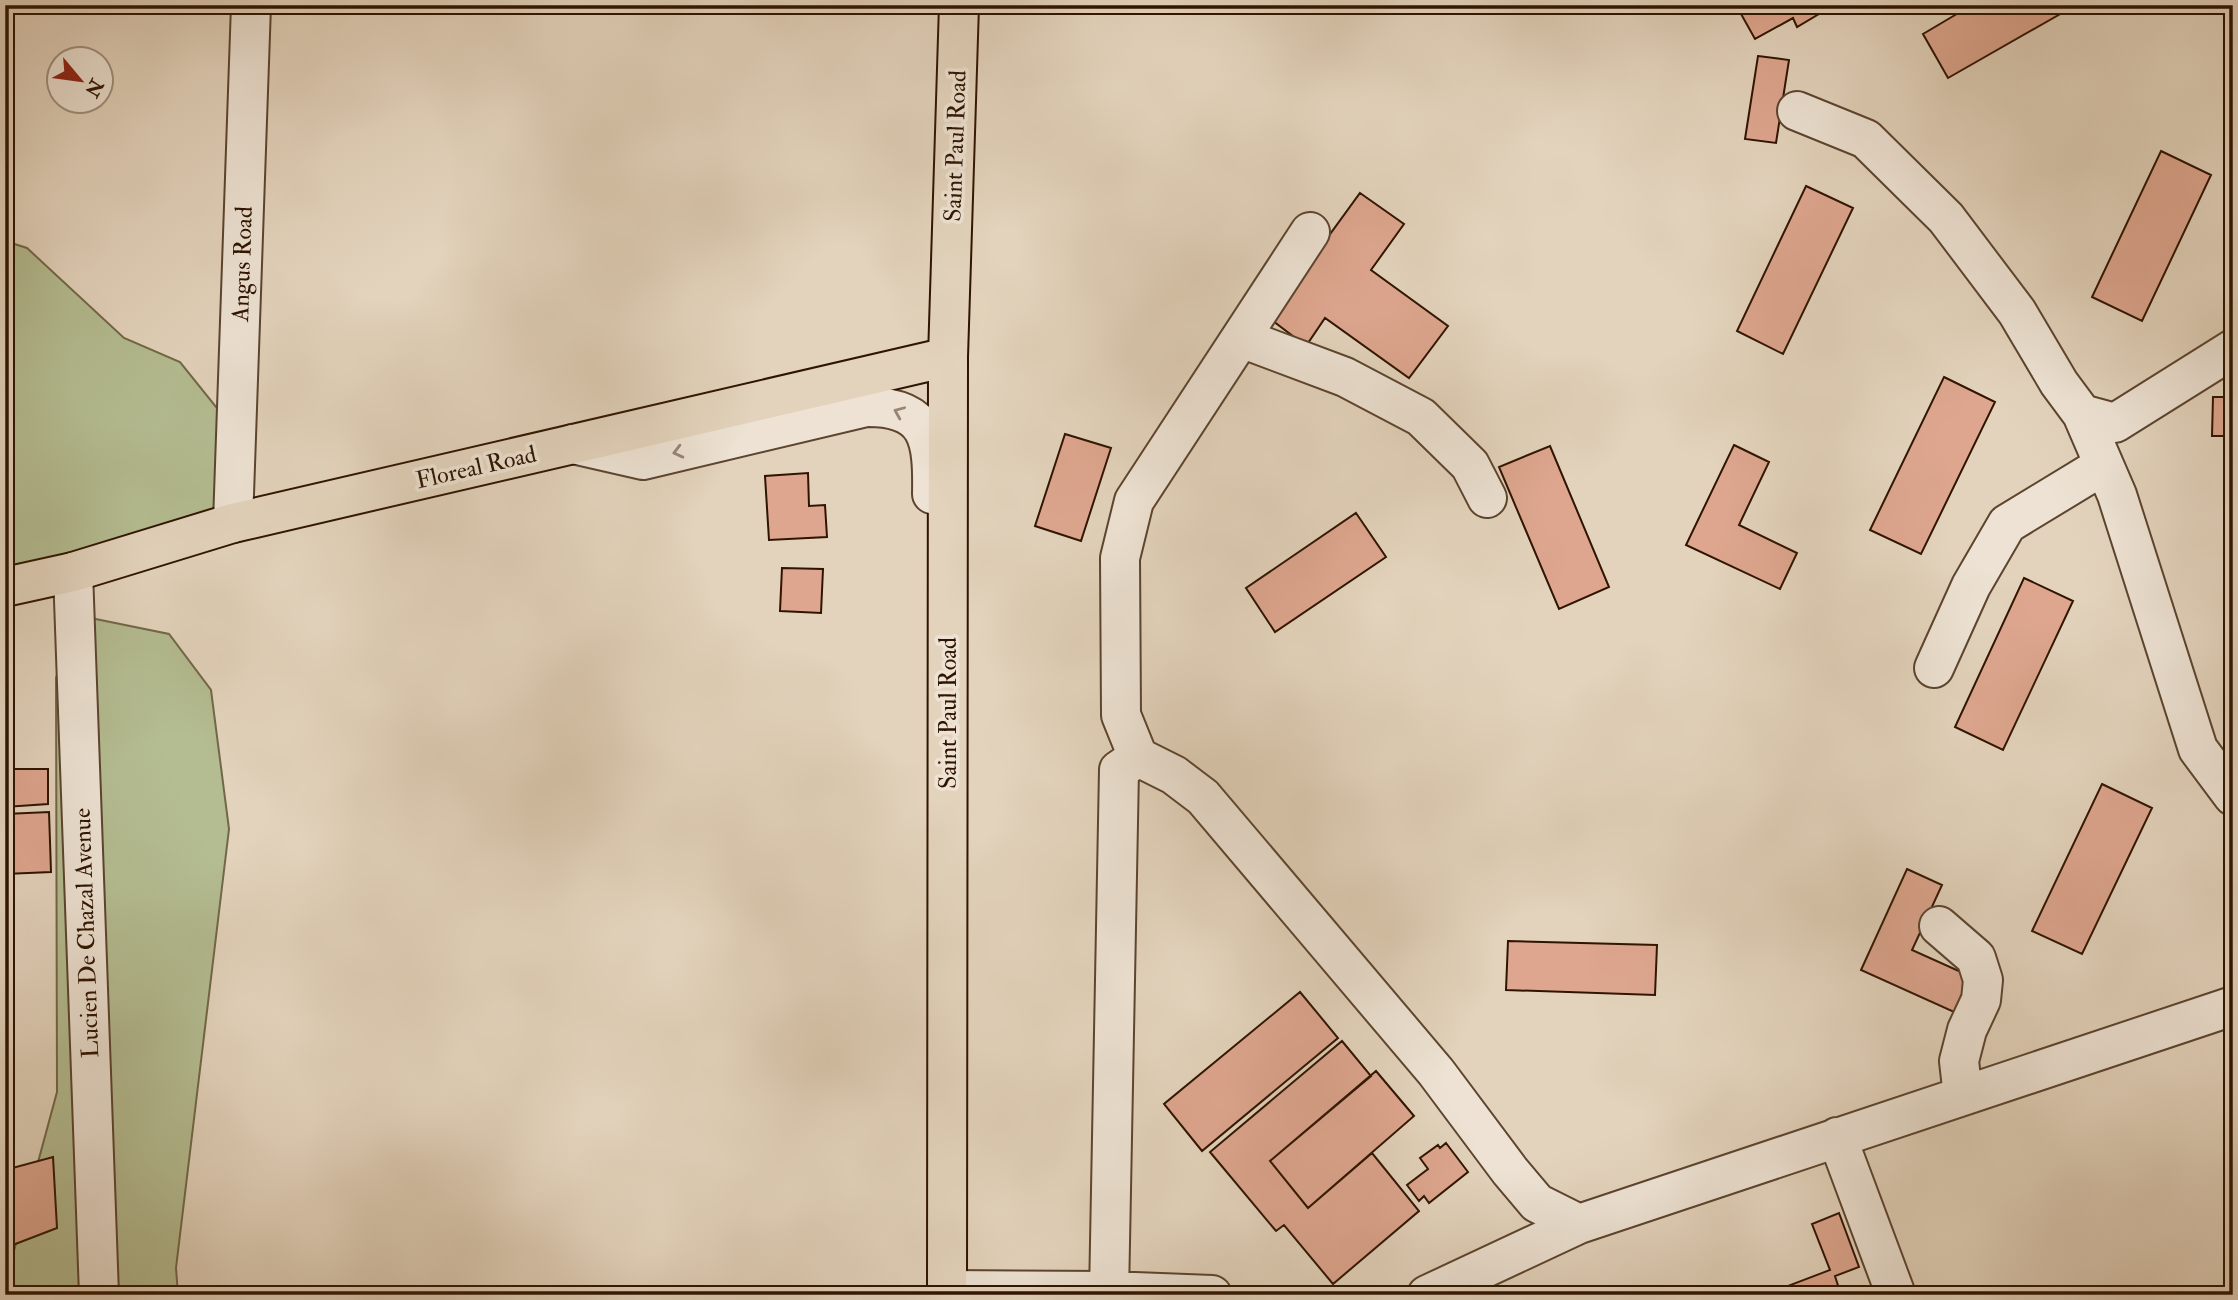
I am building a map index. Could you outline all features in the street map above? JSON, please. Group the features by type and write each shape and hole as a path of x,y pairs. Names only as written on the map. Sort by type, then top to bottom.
{"main road":[{"name":"Saint Paul Road","path":"947,1292 948,357 959,5"},
{"name":"Floreal Road","path":"5,587 73,572 233,523 948,357"}],"street":[{"name":"Angus Road","path":"233,523 251,5"},
{"path":"1797,111 1866,139 1946,218 2017,312 2059,383 2082,414 2117,495 2197,749 2233,796"},
{"path":"1310,232 1134,501 1120,558 1121,715 1138,757 1174,775 1203,797 1436,1072 1537,1203 1579,1224"},
{"path":"1241,338 1345,377 1421,417 1470,465 1487,498"},
{"path":"2082,414 2115,423 2233,349"},
{"path":"573,444 643,460 866,407 886,407 908,414 922,427 932,452 930,611 948,657"},
{"path":"1934,668 1971,586 2007,524 2104,465"},
{"name":"Lucien De Chazal Avenue","path":"73,572 99,1295"},
{"path":"1109,1293 1119,771 1138,757"},
{"path":"1939,926 1976,958 1983,980 1981,1000 1967,1030 1959,1061 1963,1096"},
{"path":"1427,1295 1579,1224 2233,1006"},
{"path":"1837,1137 1896,1295"},
{"path":"947,1292 1212,1295"}],"green space":[{"path":"5,241 27,248 124,338 180,362 237,433 225,504 73,572 5,583"},
{"path":"76,615 169,634 211,690 229,829 176,1268 178,1295 5,1295 5,1284 57,1092 56,678"}],"building":[{"path":"1736,5 1834,5 1797,27 1793,18 1755,39"},
{"path":"1972,5 2076,5 1948,78 1923,34"},
{"path":"1758,56 1789,60 1776,143 1745,139"},
{"path":"2161,151 2211,175 2142,321 2092,297"},
{"path":"1806,186 1853,208 1783,354 1737,331"},
{"path":"1360,193 1404,224 1371,270 1448,326 1409,378 1325,318 1306,346 1269,318"},
{"path":"1944,377 1995,402 1921,554 1870,530"},
{"path":"2213,397 2233,397 2233,436 2212,436"},
{"path":"1065,434 1111,448 1081,541 1035,526"},
{"path":"1734,445 1769,462 1739,525 1797,553 1780,589 1686,545"},
{"path":"1550,446 1609,587 1559,609 1499,467"},
{"path":"808,473 809,506 825,505 827,537 769,540 765,476"},
{"path":"2224,500 2233,500 2233,527 2224,527"},
{"path":"1356,513 1386,557 1275,632 1246,588"},
{"path":"782,568 823,569 821,613 780,611"},
{"path":"2024,578 2073,601 2003,750 1955,727"},
{"path":"5,769 48,769 48,804 5,807"},
{"path":"2102,784 2152,808 2082,954 2032,931"},
{"path":"49,812 51,872 5,874 5,814"},
{"path":"1907,869 1942,885 1912,950 1970,976 1954,1012 1861,970"},
{"path":"1508,941 1657,945 1655,995 1506,990"},
{"path":"1300,992 1338,1038 1202,1151 1164,1104"},
{"path":"1342,1041 1371,1076 1270,1161 1308,1208 1372,1153 1419,1211 1333,1284 1284,1225 1276,1231 1210,1152"},
{"path":"1376,1071 1414,1116 1308,1208 1270,1161"},
{"path":"1446,1143 1468,1172 1429,1203 1424,1196 1419,1201 1407,1185 1428,1169 1420,1158 1438,1145 1440,1148"},
{"path":"53,1157 57,1228 5,1248 5,1170"},
{"path":"1839,1213 1859,1267 1835,1276 1841,1295 1764,1295 1830,1270 1812,1224"}]}
